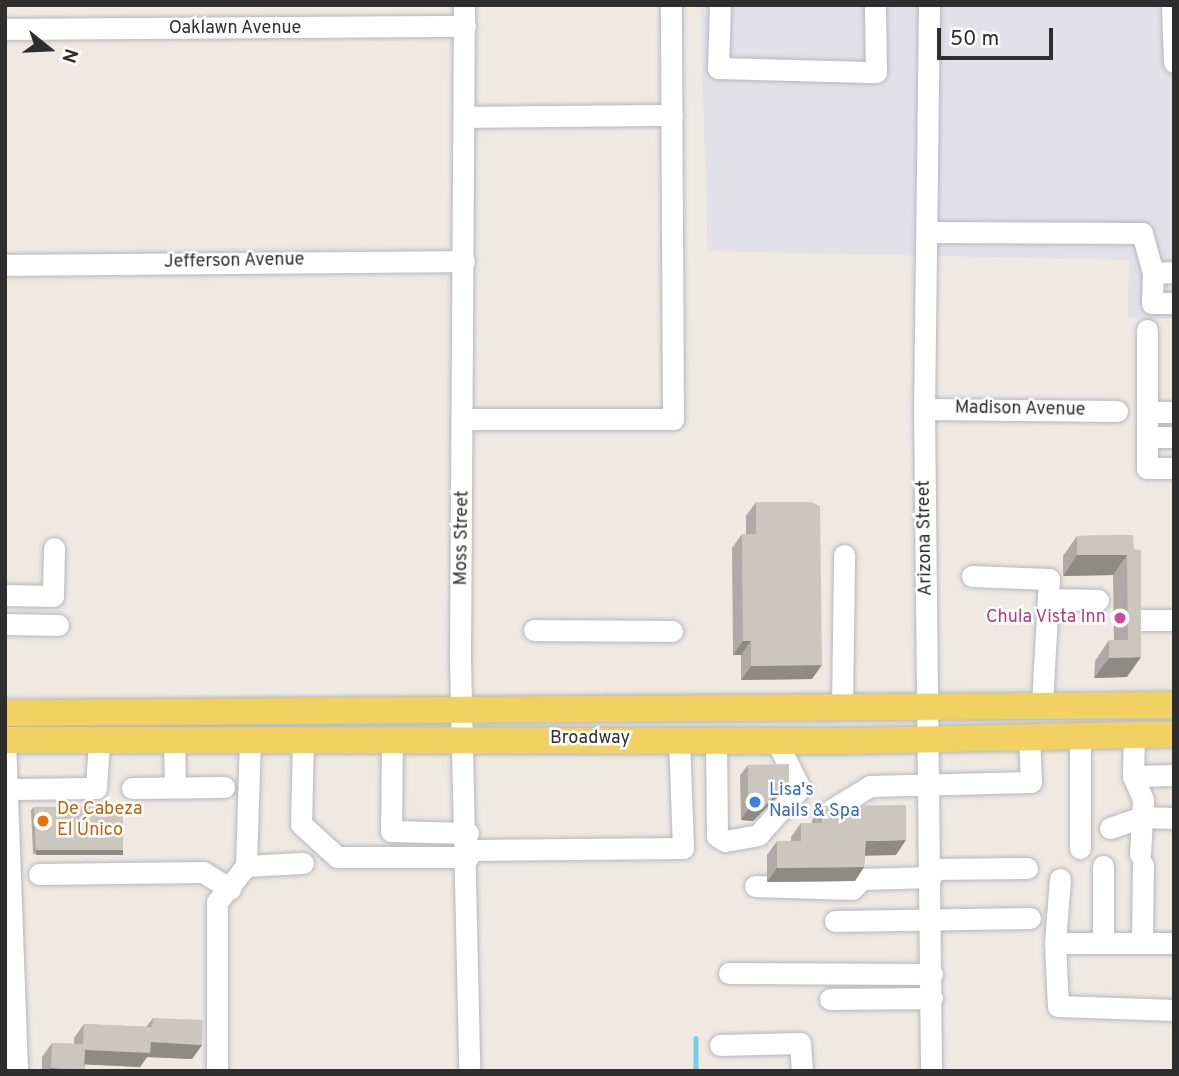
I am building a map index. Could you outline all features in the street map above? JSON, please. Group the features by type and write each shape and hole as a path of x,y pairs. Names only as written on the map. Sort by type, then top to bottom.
{"main road":[{"name":"Broadway","path":"5,713 1174,705"},
{"name":"Broadway","path":"5,741 392,738 776,740 1174,734"}],"street":[{"path":"466,419 673,419 671,5"},
{"path":"720,5 718,68 876,72 875,5"},
{"name":"Arizona Street","path":"929,5 929,232 923,409 931,783 931,1071"},
{"path":"1172,5 1174,62"},
{"name":"Oaklawn Avenue","path":"5,29 464,16"},
{"name":"Moss Street","path":"464,16 466,419 461,709 468,847 469,1071"},
{"path":"465,117 672,115"},
{"path":"929,232 1142,233 1164,273 1152,303 1174,303"},
{"name":"Jefferson Avenue","path":"5,265 464,261"},
{"path":"1147,330 1147,468 1174,468"},
{"name":"Madison Avenue","path":"923,409 1117,411"},
{"path":"1147,412 1174,412"},
{"path":"1147,437 1174,437"},
{"path":"5,595 53,596 54,548"},
{"path":"842,707 844,555"},
{"path":"972,576 1049,579 1042,706"},
{"path":"1048,599 1098,600"},
{"path":"1138,620 1174,620"},
{"path":"5,624 58,625"},
{"path":"534,630 672,631"},
{"path":"1134,735 1133,776 1142,817 1142,943"},
{"path":"831,810 870,786 1031,782 1029,736"},
{"path":"1080,736 1080,848"},
{"path":"392,738 391,831 468,847"},
{"path":"716,738 718,836 724,841 758,835 796,796 799,779 776,740"},
{"path":"217,1071 217,902 247,866 250,739"},
{"path":"303,739 301,824 337,857 468,847 683,848 679,739"},
{"path":"11,789 96,788 100,740"},
{"path":"174,740 175,788"},
{"path":"5,741 11,789 17,1071"},
{"path":"1133,776 1174,775"},
{"path":"132,788 224,787"},
{"path":"1110,828 1142,817 1174,818"},
{"path":"247,866 303,863"},
{"path":"1103,866 1103,943"},
{"path":"755,886 852,889 862,878 1027,868"},
{"path":"39,874 203,872 230,889"},
{"path":"1060,878 1055,943 1058,1006 1174,1010"},
{"path":"835,921 1030,918"},
{"path":"1055,943 1174,943"},
{"path":"729,973 932,974"},
{"path":"830,999 932,998"},
{"path":"720,1045 800,1043 802,1071"}],"shaded area":[{"path":"700,5 1174,5 1174,319 1128,318 1129,260 708,251"}],"building":[{"path":"756,502 811,502 820,506 822,665 751,666 751,641 743,641 742,534 756,534"},
{"path":"1133,535 1134,549 1141,550 1141,657 1109,658 1109,640 1128,640 1127,555 1077,555 1077,536"},
{"path":"789,764 789,781 761,810 748,809 748,765"},
{"path":"906,805 906,840 866,841 864,867 777,868 777,841 801,841 801,823 822,823 822,806"},
{"path":"113,806 113,812 123,812 123,850 36,850 34,807"},
{"path":"153,1018 203,1020 202,1045 151,1042 150,1053 85,1050 84,1070 51,1068 52,1043 83,1044 84,1024 152,1027"}],"waterway":[{"path":"696,1038 696,1071"}],"place":[{"name":"Chula Vista Inn","path":"1120,618"},
{"name":"Lisa's Nails & Spa","path":"755,802"},
{"name":"De Cabeza El Único","path":"43,821"}]}
